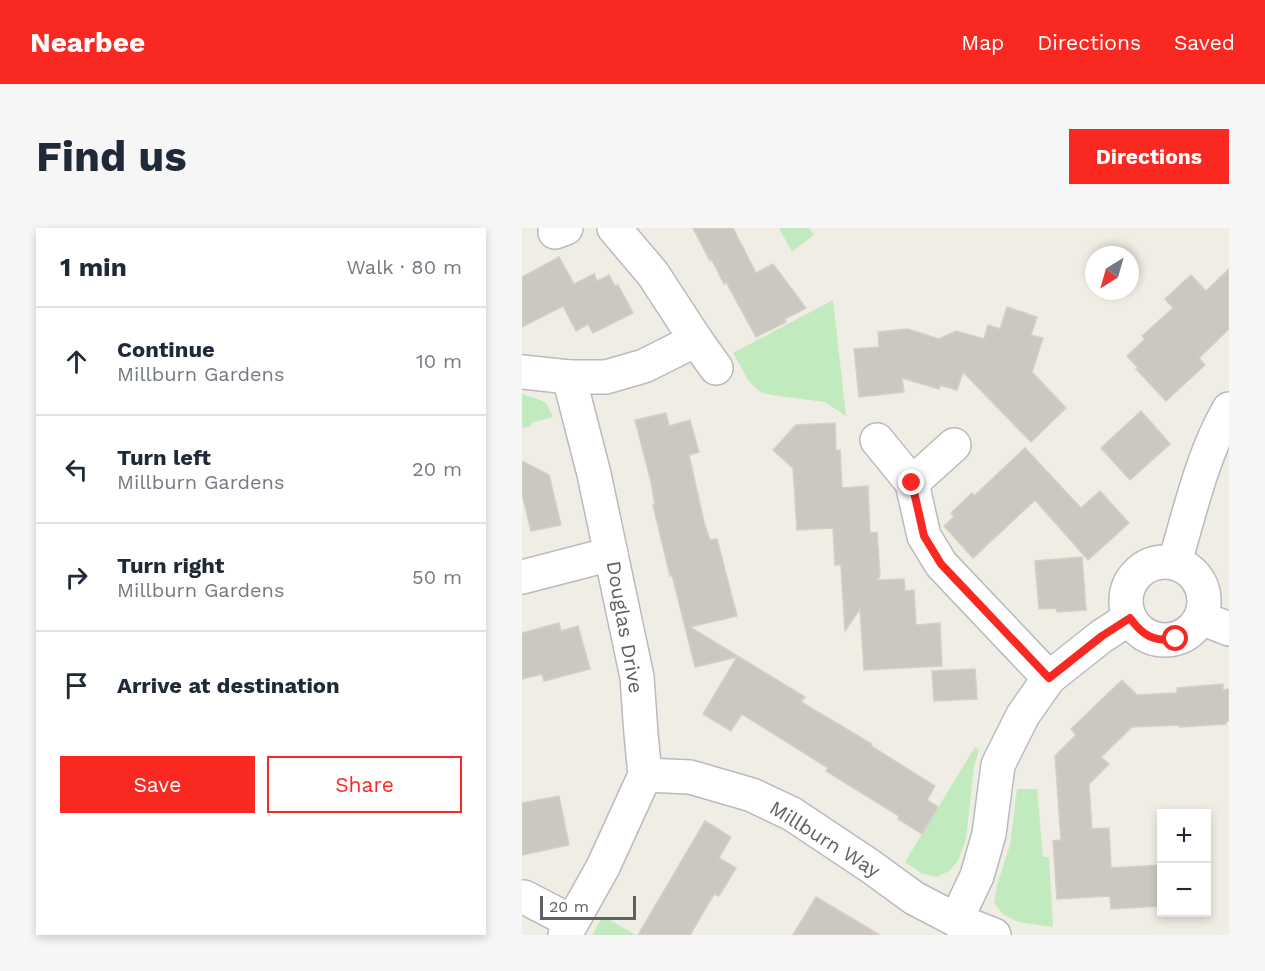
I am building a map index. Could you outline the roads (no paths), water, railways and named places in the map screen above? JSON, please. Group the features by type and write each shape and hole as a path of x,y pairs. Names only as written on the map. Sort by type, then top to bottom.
{"street":[{"path":"614,228 653,274 716,368"},
{"path":"522,372 569,377 606,377 644,366 696,340"},
{"name":"Douglas Drive","path":"569,377 594,474 637,677 645,775"},
{"path":"1175,562 1199,478 1229,409"},
{"path":"876,440 912,483 924,536 941,564 1049,678"},
{"path":"912,483 954,445"},
{"path":"522,577 611,554"},
{"path":"1162,561 1175,562 1184,566 1199,579 1205,599 1204,609 1215,624 1194,628 1186,635 1165,640 1154,639 1144,634 1130,618 1126,606 1126,593 1131,581 1139,571 1150,564 1162,561"},
{"path":"956,920 977,876 989,834 998,765 1023,714 1049,678 1102,636 1130,618"},
{"path":"522,897 568,929 603,867 645,775"},
{"name":"Millburn Way","path":"645,775 690,777 752,795 792,813 914,898 956,920 994,935"}]}
